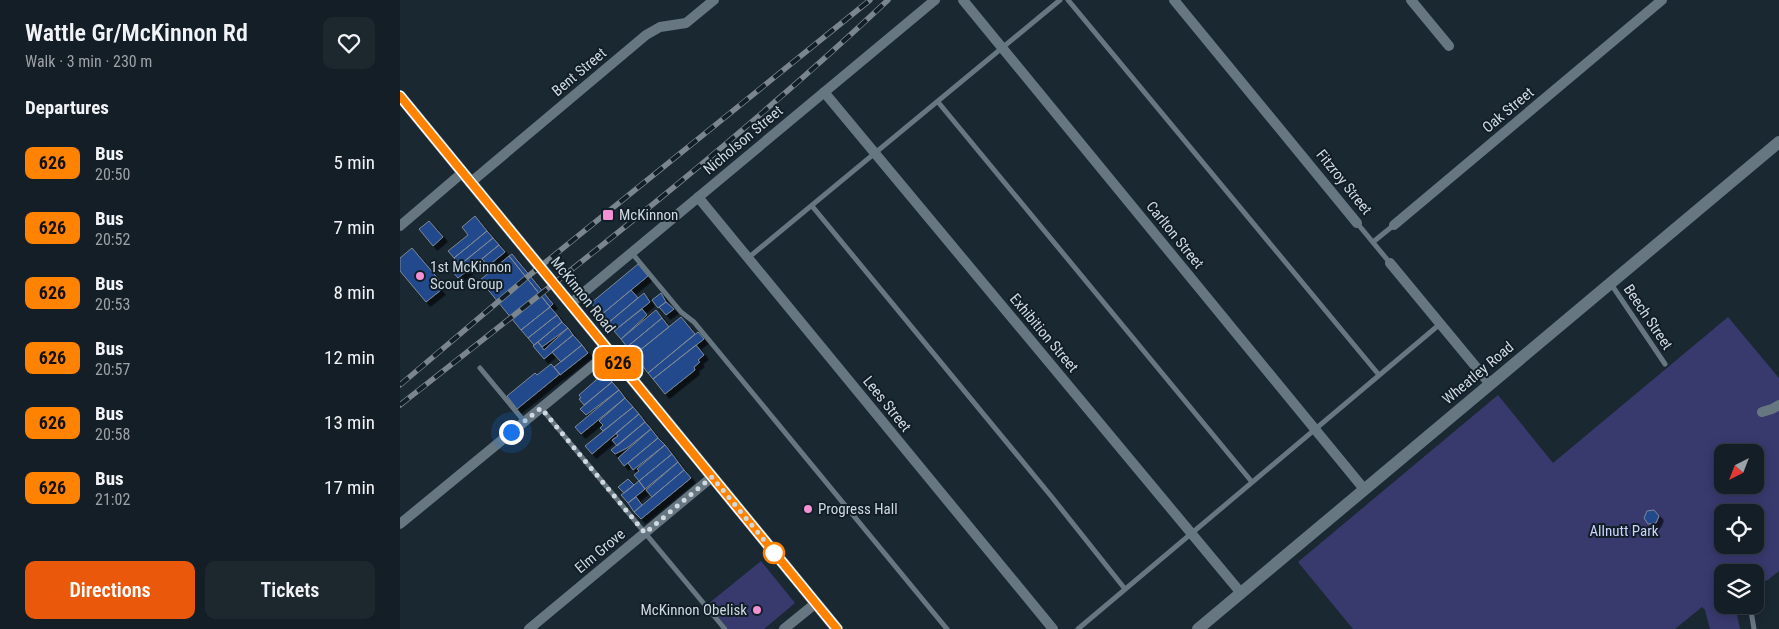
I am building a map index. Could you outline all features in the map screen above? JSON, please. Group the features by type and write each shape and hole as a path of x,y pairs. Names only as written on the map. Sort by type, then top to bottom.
{"street":[{"name":"Bent Street","path":"400,226 466,178 646,35 660,27 686,23 714,0"},
{"name":"Nicholson Street","path":"570,304 936,0"},
{"name":"Carlton Street","path":"962,0 1364,489"},
{"name":"Fitzroy Street","path":"1174,0 1357,223"},
{"path":"1411,0 1449,46"},
{"name":"Oak Street","path":"1394,225 1662,0"},
{"name":"Exhibition Street","path":"824,92 1241,593"},
{"name":"McKinnon Road","path":"400,96 837,629"},
{"name":"Wheatley Road","path":"1198,629 1779,142"},
{"name":"Lees Street","path":"698,197 1053,629"},
{"name":"Fitzroy Street","path":"1390,263 1490,384"},
{"path":"400,524 609,352"},
{"path":"1762,412 1779,405"},
{"name":"Elm Grove","path":"529,629 712,477"},
{"path":"784,629 816,603"}],"lane":[{"path":"748,259 1060,0"},
{"path":"1068,0 1379,375"},
{"path":"938,102 1252,482"},
{"path":"812,206 1051,496 1125,589"},
{"name":"Fitzroy Street","path":"1357,223 1390,263"},
{"name":"Oak Street","path":"1373,242 1394,225"},
{"path":"632,252 681,312 700,330 946,629"},
{"name":"Beech Street","path":"1610,283 1666,364"},
{"path":"1078,629 1440,324"},
{"path":"480,368 524,421"},
{"path":"541,408 725,629"},
{"path":"1752,614 1754,629"}],"green space":[{"name":"Allnutt Park","path":"1728,317 1779,378 1779,571 1764,581 1764,564 1714,564 1714,614 1737,614 1740,629 1710,629 1705,610 1702,607 1675,629 1353,629 1298,562 1498,395 1553,463"},
{"path":"761,561 795,603 764,629 728,629 708,604"}],"building":[{"path":"475,216 487,231 454,258 448,251 468,235 462,227"},
{"path":"429,221 443,237 433,246 419,229"},
{"path":"487,231 493,238 460,265 454,258"},
{"path":"493,238 499,245 458,278 452,271"},
{"path":"499,245 505,252 488,266 482,259"},
{"name":"1st McKinnon Scout Group","path":"412,248 440,281 436,285 441,290 426,302 400,271 400,258"},
{"path":"512,254 553,304 550,307 509,256"},
{"path":"509,256 550,307 521,330 480,280"},
{"path":"638,264 648,276 601,315 591,303"},
{"path":"631,290 638,298 608,323 601,315"},
{"path":"644,293 650,302 614,331 608,323"},
{"path":"661,293 666,302 658,308 652,300"},
{"path":"666,302 674,309 666,315 659,307"},
{"path":"550,307 557,315 528,338 521,330"},
{"path":"642,309 647,315 621,339 614,331"},
{"path":"656,310 662,318 627,347 621,339"},
{"path":"557,315 562,322 534,345 528,338"},
{"path":"681,317 695,334 648,373 634,355"},
{"path":"662,318 669,327 634,355 627,347"},
{"path":"562,322 568,328 542,347 538,342"},
{"path":"568,328 573,335 544,359 533,346 538,342 544,350"},
{"path":"698,332 704,339 653,379 648,373"},
{"path":"573,335 582,345 561,362 552,352"},
{"path":"582,345 588,353 560,375 554,367"},
{"path":"696,345 704,355 698,360 700,362 694,367 695,370 665,394 653,379"},
{"path":"551,364 560,374 517,409 507,396 535,373 537,375"},
{"path":"604,373 612,382 584,405 579,399 581,398 579,395"},
{"path":"612,382 619,390 586,415 580,409"},
{"path":"619,390 625,398 581,434 575,427"},
{"path":"625,398 633,407 603,431 600,428 603,425 599,421"},
{"path":"633,407 639,414 592,454 585,446"},
{"path":"639,414 645,422 617,446 612,440 618,436 616,433"},
{"path":"645,422 651,429 627,448 615,454 611,450"},
{"path":"651,429 658,438 624,466 618,458"},
{"path":"658,438 665,445 633,470 628,463"},
{"path":"665,445 672,454 639,481 634,475 639,471 637,469"},
{"path":"672,454 678,462 645,489 639,481"},
{"path":"678,462 684,470 652,497 646,490"},
{"path":"684,470 691,478 641,519 634,512"},
{"path":"628,479 634,485 624,493 618,487"},
{"path":"639,481 645,489 628,503 621,495"},
{"path":"636,497 642,505 634,512 628,503"},
{"path":"1654,510 1659,516 1656,523 1648,524 1644,518 1647,511"}],"railway":[{"path":"400,385 526,278 870,0"},
{"path":"400,405 587,258 710,157 830,54 888,0"}],"bus line":[{"name":"626","path":"400,96 837,629"}],"place":[{"name":"McKinnon","path":"608,215"},
{"name":"1st McKinnon Scout Group","path":"420,276"},
{"name":"Progress Hall","path":"808,509"},
{"name":"McKinnon Obelisk","path":"757,610"}],"route":[{"path":"511,432 541,408 645,533 712,477 778,557 774,553"}]}
